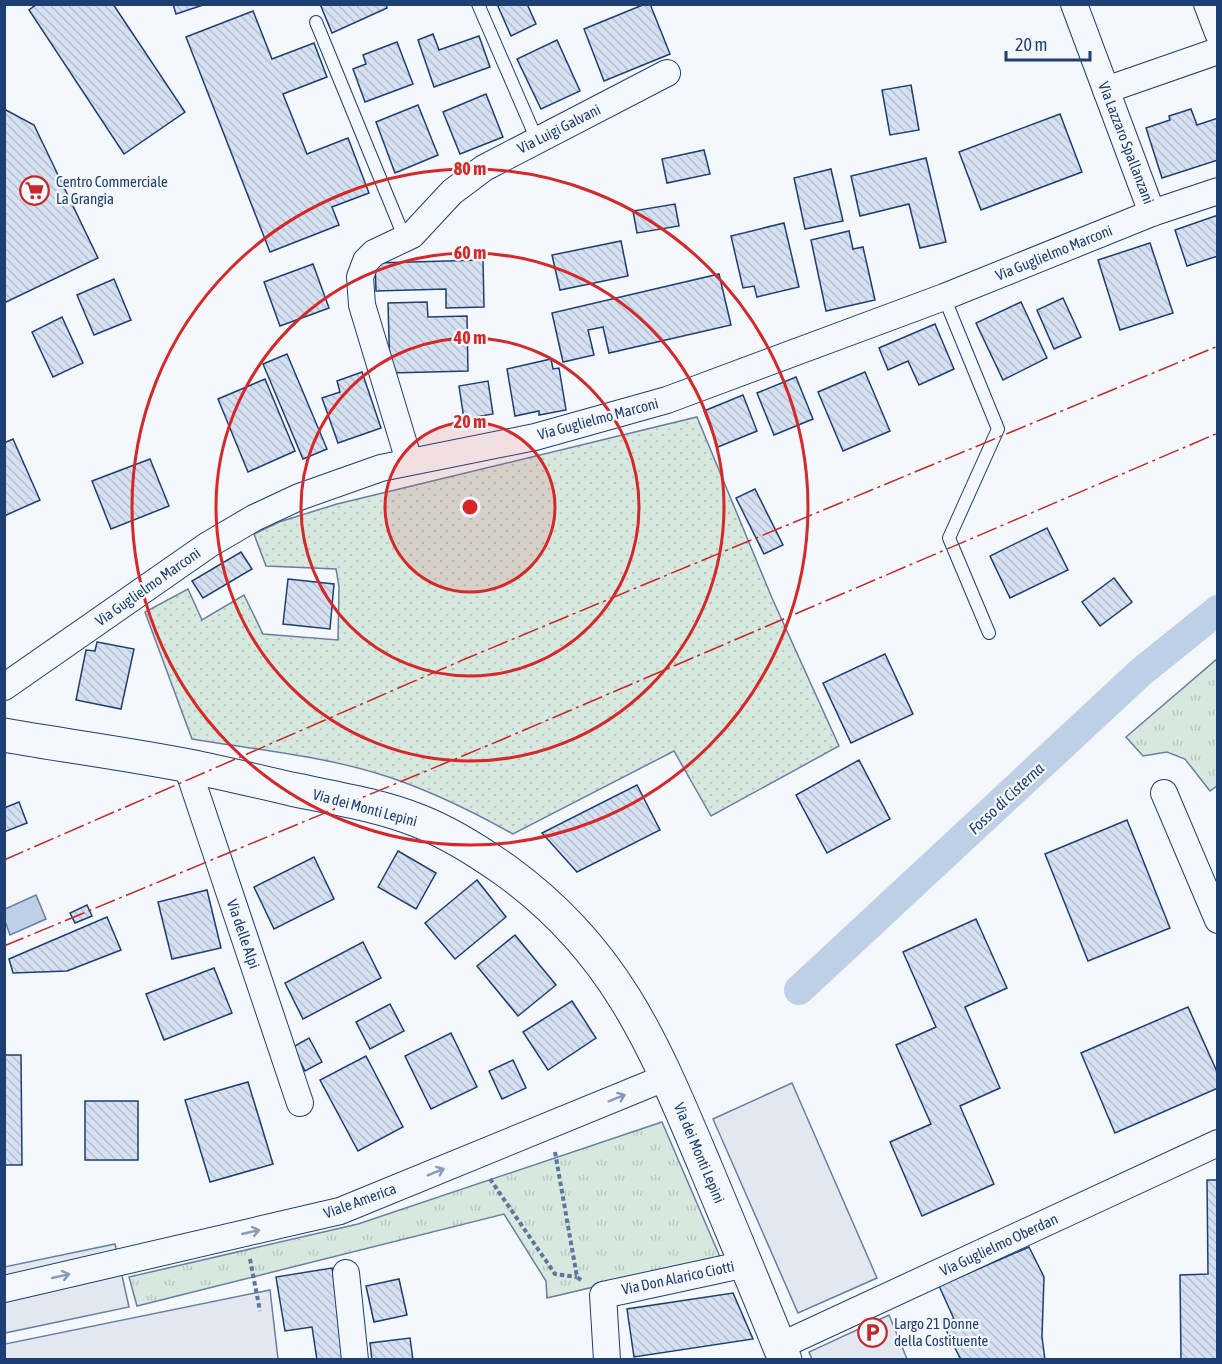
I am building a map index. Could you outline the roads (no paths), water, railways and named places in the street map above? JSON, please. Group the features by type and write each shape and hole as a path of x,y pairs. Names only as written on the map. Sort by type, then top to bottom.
{"street":[{"name":"Via Lazzaro Spallanzani","path":"1074,4 1152,213"},
{"path":"1207,4 1218,33"},
{"path":"1106,90 1218,51"},
{"name":"Via Luigi Galvani","path":"410,461 362,305 360,277 366,261 374,253 405,239 419,228 461,184 484,168 667,73"},
{"name":"Via Guglielmo Marconi","path":"4,687 208,545 254,518 299,497 340,481 410,461 535,437 641,408 731,378 944,297 1152,213 1218,190"},
{"name":"Via dei Monti Lepini","path":"4,735 187,766 400,814 439,830 485,856 519,881 559,915 591,950 632,1008 667,1077 783,1353"},
{"name":"Via delle Alpi","path":"187,766 300,1103"},
{"path":"1164,793 1218,920"},
{"name":"Viale America","path":"4,1289 339,1211 667,1077"},
{"name":"Via Guglielmo Oberdan","path":"783,1353 1218,1143"},
{"name":"Via Don Alarico Ciotti","path":"608,1359 603,1295 746,1264"},
{"path":"346,1273 355,1359"}],"lane":[{"path":"478,4 537,140"},
{"path":"316,22 405,239"},
{"path":"944,297 998,429 949,538 989,633"}],"water":[{"path":"36,895 46,919 10,935 5,921 5,909"}],"waterway":[{"name":"Fosso di Cisterna","path":"799,990 1141,672 1218,610"}],"place":[{"name":"Centro Commerciale La Grangia","path":"35,191"},
{"name":"Largo 21 Donne della Costituente","path":"873,1333"}]}
